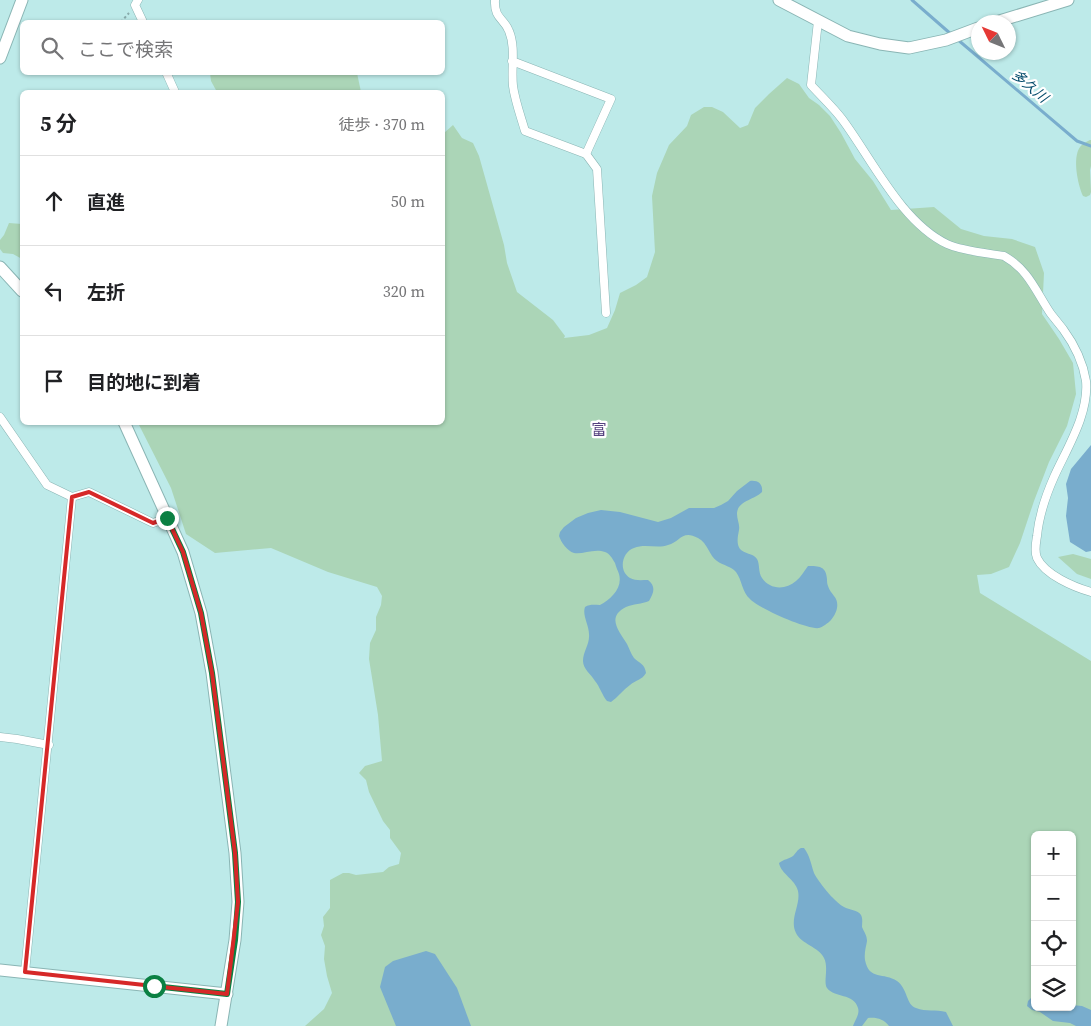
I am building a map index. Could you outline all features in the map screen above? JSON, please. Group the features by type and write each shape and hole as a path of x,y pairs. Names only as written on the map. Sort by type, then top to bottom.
{"street":[{"path":"0,58 22,0"},
{"path":"495,0 495,7 499,18 509,28 512,38 513,86 525,132 586,154 597,169 606,313"},
{"path":"779,0 848,36 880,44 909,48 936,42 971,31"},
{"path":"1016,16 1065,0"},
{"path":"136,3 142,20"},
{"path":"818,21 810,85 842,118 890,191 916,221 938,239 962,249 1004,256 1011,260 1032,281 1052,315 1076,348 1086,381 1086,400 1079,422 1045,503 1038,530 1036,548 1037,557 1050,572 1060,579 1091,592"},
{"path":"512,61 612,99 586,154"},
{"path":"167,75 174,90"},
{"path":"1,269 20,288"},
{"path":"0,416 47,486 72,497 88,492 153,523 167,518"},
{"path":"125,425 183,552 201,613 212,673 235,853 238,902 235,940 221,1026"},
{"path":"26,972 72,497"},
{"path":"0,737 48,745"},
{"path":"0,970 227,994"}],"path":[{"path":"123,20 136,3"}],"highlighted area":[{"path":"89,492 153,523 167,518 183,552 201,613 212,673 235,853 238,902 227,994 25,972 72,497"}],"green space":[{"path":"210,75 357,75 361,90 216,90"},
{"path":"787,78 799,84 809,98 830,116 855,159 873,181 891,210 934,207 961,229 984,236 1012,239 1035,247 1044,273 1042,314 1073,363 1076,394 1067,426 1049,462 1020,543 1009,567 991,574 977,575 980,593 1091,661 1091,1026 305,1026 324,1009 332,993 324,959 325,946 321,935 324,926 323,917 330,908 330,880 343,873 356,875 383,872 389,867 399,864 401,853 390,838 390,830 383,821 369,792 366,780 359,773 365,766 382,761 378,715 369,659 370,643 376,630 376,617 381,605 382,596 377,587 328,572 271,548 215,553 186,534 171,488 139,425 445,425 445,132 453,125 462,138 473,143 479,156 504,245 507,263 517,292 553,320 565,336 564,338 589,335 607,328 620,293 647,277 655,252 652,196 657,173 669,145 687,126 691,115 704,107 712,107 723,112 740,128 748,125 755,108"},
{"path":"1090,140 1091,192 1086,197 1083,196 1079,185 1076,158 1080,147"},
{"path":"9,223 20,224 20,258 13,254 3,253 0,249 0,240"},
{"path":"1073,554 1091,559 1091,579 1077,574 1058,557"}],"water":[{"path":"1091,445 1091,551 1086,552 1070,542 1066,516 1068,498 1066,484 1071,469"},
{"path":"750,481 759,483 762,487 762,492 743,503 738,510 738,542 740,549 755,557 758,561 762,578 774,587 792,584 808,566 823,569 828,587 837,602 837,608 833,617 822,627 813,628 783,618 762,608 747,596 736,572 714,559 704,543 693,536 685,535 664,546 634,548 624,557 624,571 632,579 648,580 653,587 653,592 649,601 626,607 620,611 615,620 632,655 643,666 646,673 611,702 607,701 583,664 583,657 589,638 584,610 589,605 600,605 612,596 618,588 619,574 611,556 601,551 571,552 561,541 560,532 576,518 601,510 620,512 658,522 671,518 689,508 714,508 728,501"},
{"path":"801,848 804,848 806,851 815,875 830,895 842,906 861,915 862,927 867,939 865,960 870,971 873,974 892,978 901,984 910,1004 916,1008 946,1012 953,1026 889,1026 877,1018 868,1018 862,1026 853,1026 858,1012 856,1003 827,988 826,966 822,954 798,937 794,928 798,891 779,863 793,856"},
{"path":"426,951 435,954 457,988 471,1026 396,1026 380,987 385,967 393,961"},
{"path":"1031,998 1031,1009 1027,1006"},
{"path":"1076,1005 1082,1006 1091,1010 1091,1026 1076,1026 1070,1023 1053,1021 1036,1011 1076,1011"}],"waterway":[{"name":"多久川","path":"912,0 952,35"},
{"name":"多久川","path":"957,39 1077,141 1091,146"}],"district":[{"name":"富","path":"599,429"}],"route":[{"path":"154,986 227,994 235,940 238,902 235,853 212,673 201,613 183,552 167,518"}]}
